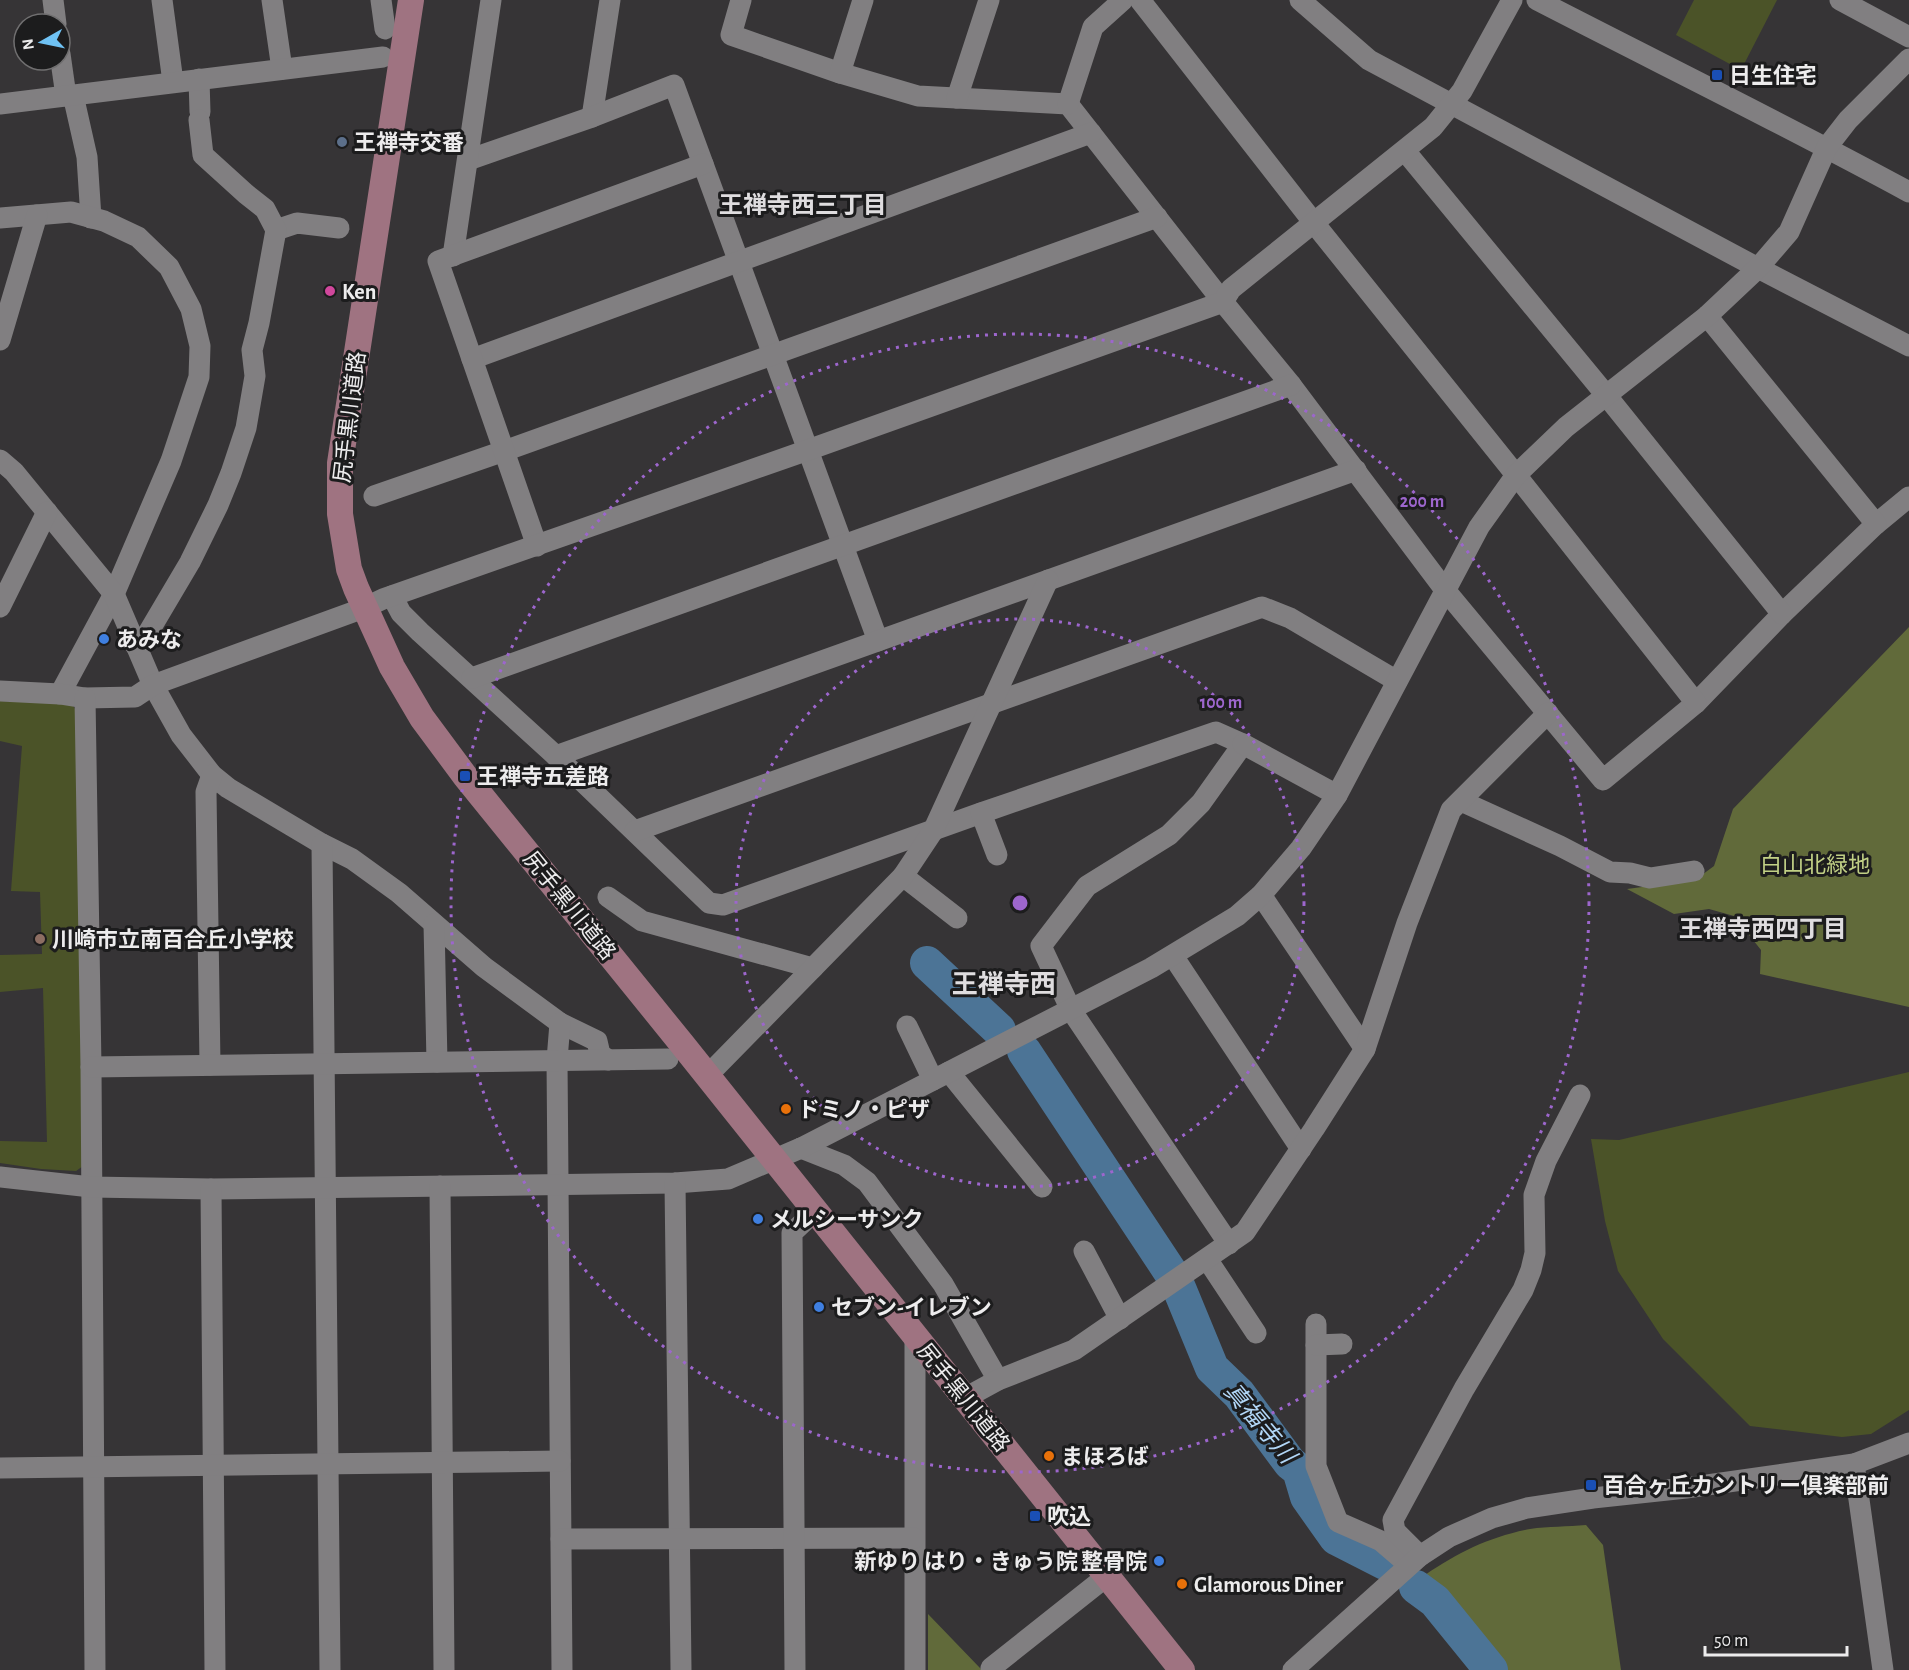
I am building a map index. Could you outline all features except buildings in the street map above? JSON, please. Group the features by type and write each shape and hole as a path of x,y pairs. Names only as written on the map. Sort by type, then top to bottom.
{"main road":[{"name":"尻手黒川道路","path":"411,0 340,463 340,514 349,569 364,608 392,667 422,718 465,776 1182,1670"}],"street":[{"path":"162,0 173,82"},
{"path":"273,0 282,69"},
{"path":"381,0 385,29"},
{"path":"453,256 491,0"},
{"path":"592,117 610,0"},
{"path":"741,0 730,35 840,73 918,96 1068,104 1222,302 1291,385 1445,590 1603,780 1696,703 1876,524 1909,497"},
{"path":"840,73 863,0"},
{"path":"957,98 989,0"},
{"path":"1068,104 1093,27 1124,0"},
{"path":"1140,0 1314,224 1516,474 1696,703"},
{"path":"1300,0 1369,60 1909,346"},
{"path":"0,691 60,694 85,698 135,697 153,686 392,596 1222,302 1231,289 1433,127 1462,92 1512,0"},
{"path":"1537,0 1710,90 1827,147 1909,192"},
{"path":"1840,0 1909,37"},
{"path":"0,104 383,57"},
{"path":"0,1177 91,1186 211,1189 675,1183 728,1179 801,1148 1173,956 1237,916 1262,895 1301,848 1337,795 1479,527 1516,474 1566,427 1707,316 1758,268 1789,232 1827,147 1848,120 1909,59"},
{"path":"64,72 87,158 91,218"},
{"path":"135,645 148,633 190,562 231,473 246,428 255,376 252,350 276,230 265,209 203,155 199,79"},
{"path":"468,160 592,117 674,85 878,641"},
{"path":"472,359 1091,133"},
{"path":"1405,151 1606,395 1782,615"},
{"path":"537,546 438,261 703,164"},
{"path":"0,218 71,212 104,221 138,237 169,267 191,309 200,346 199,377 171,460 114,594 60,694"},
{"path":"0,340 37,215"},
{"path":"374,496 1157,217"},
{"path":"276,230 297,223 339,228"},
{"path":"1707,316 1876,524"},
{"path":"472,678 1291,385"},
{"path":"0,460 14,472 114,594 153,686 180,735 212,775 228,788 278,809 322,844 352,860 399,893 484,967 560,1023 597,1041 600,1054 608,1060"},
{"path":"556,756 1356,470"},
{"path":"0,608 47,512"},
{"path":"707,1076 903,876 933,831 1048,580"},
{"path":"392,596 401,613 420,632 556,756 709,903 723,905 1216,732 1243,744 1337,795"},
{"path":"635,831 1262,607 1290,618 1397,681"},
{"path":"85,698 91,1066 95,1670"},
{"path":"965,1398 998,1380 1074,1350 1245,1232 1365,1049 1407,923 1451,810 1548,713"},
{"path":"1229,1244 1071,1010 1041,946 1087,886 1169,835 1201,803 1243,744"},
{"path":"210,1065 206,792 212,775"},
{"path":"1461,801 1560,846 1610,872 1630,873 1650,878 1694,871"},
{"path":"981,813 997,855"},
{"path":"322,844 330,1670"},
{"path":"903,876 957,918"},
{"path":"1262,895 1365,1049"},
{"path":"608,897 642,921 813,968"},
{"path":"434,924 437,1062"},
{"path":"1173,956 1301,1149"},
{"path":"560,1023 556,1060 562,1670"},
{"path":"907,1026 941,1076 1042,1187"},
{"path":"91,1066 668,1059"},
{"path":"1415,1560 1395,1531 1393,1520 1464,1389 1523,1290 1535,1253 1534,1195 1546,1161 1580,1095"},
{"path":"801,1148 844,1165 867,1182 943,1284 998,1380"},
{"path":"675,1183 681,1670"},
{"path":"440,1186 444,1670"},
{"path":"211,1189 215,1670"},
{"path":"795,1670 792,1233 815,1210"},
{"path":"1084,1251 1120,1318"},
{"path":"1207,1259 1256,1333"},
{"path":"1342,1344 1316,1334 1316,1466 1338,1522 1382,1541 1415,1560"},
{"path":"915,1335 915,1670"},
{"path":"1293,1670 1415,1560 1449,1537 1492,1518 1527,1508 1593,1498 1686,1488 1854,1464 1909,1443"},
{"path":"0,1468 560,1461"},
{"path":"1854,1464 1883,1670"},
{"path":"561,1539 914,1538"},
{"path":"992,1670 991,1668 1107,1576"}],"green space":[{"path":"1694,0 1777,0 1741,70 1676,35"},
{"name":"白山北緑地","path":"1909,627 1909,1007 1760,974 1761,950 1734,916 1709,909 1674,914 1627,889 1695,880 1714,866 1733,809"},
{"name":"川崎市立南百合丘小学校","path":"0,701 72,704 78,714 83,1166 76,1171 0,1163 0,1141 47,1142 43,988 0,992 0,955 42,954 40,892 11,891 22,746 0,741"},
{"path":"1909,1072 1909,1410 1871,1434 1842,1437 1750,1426 1663,1339 1618,1271 1605,1221 1591,1139 1619,1140"},
{"path":"1586,1525 1603,1545 1621,1670 1499,1670 1437,1596 1424,1586 1425,1575 1462,1552 1488,1541 1530,1529"},
{"path":"928,1614 980,1668 982,1670 928,1670"}],"waterway":[{"name":"真福寺川","path":"927,963 999,1030"},
{"name":"真福寺川","path":"1024,1051 1171,1273"},
{"name":"真福寺川","path":"1179,1288 1212,1368 1239,1394 1290,1463 1299,1470 1307,1497 1336,1538 1385,1563"},
{"name":"真福寺川","path":"1416,1587 1435,1601 1491,1670"}],"place":[{"name":"日生住宅","path":"1717,75"},
{"name":"王禅寺交番","path":"342,142"},
{"name":"Ken","path":"330,291"},
{"name":"あみな","path":"104,639"},
{"name":"王禅寺五差路","path":"465,776"},
{"name":"川崎市立南百合丘小学校","path":"40,939"},
{"name":"ドミノ・ピザ","path":"786,1109"},
{"name":"メルシーサンク","path":"758,1219"},
{"name":"セブン-イレブン","path":"819,1307"},
{"name":"まほろば","path":"1049,1456"},
{"name":"百合ヶ丘カントリー倶楽部前","path":"1591,1485"},
{"name":"吹込","path":"1035,1516"},
{"name":"新ゆり はり・きゅう院 整骨院","path":"1159,1561"},
{"name":"Glamorous Diner","path":"1182,1584"}],"district":[{"name":"王禅寺西三丁目","path":"803,205"},
{"name":"王禅寺西四丁目","path":"1763,929"},
{"name":"王禅寺西","path":"1004,984"}]}
